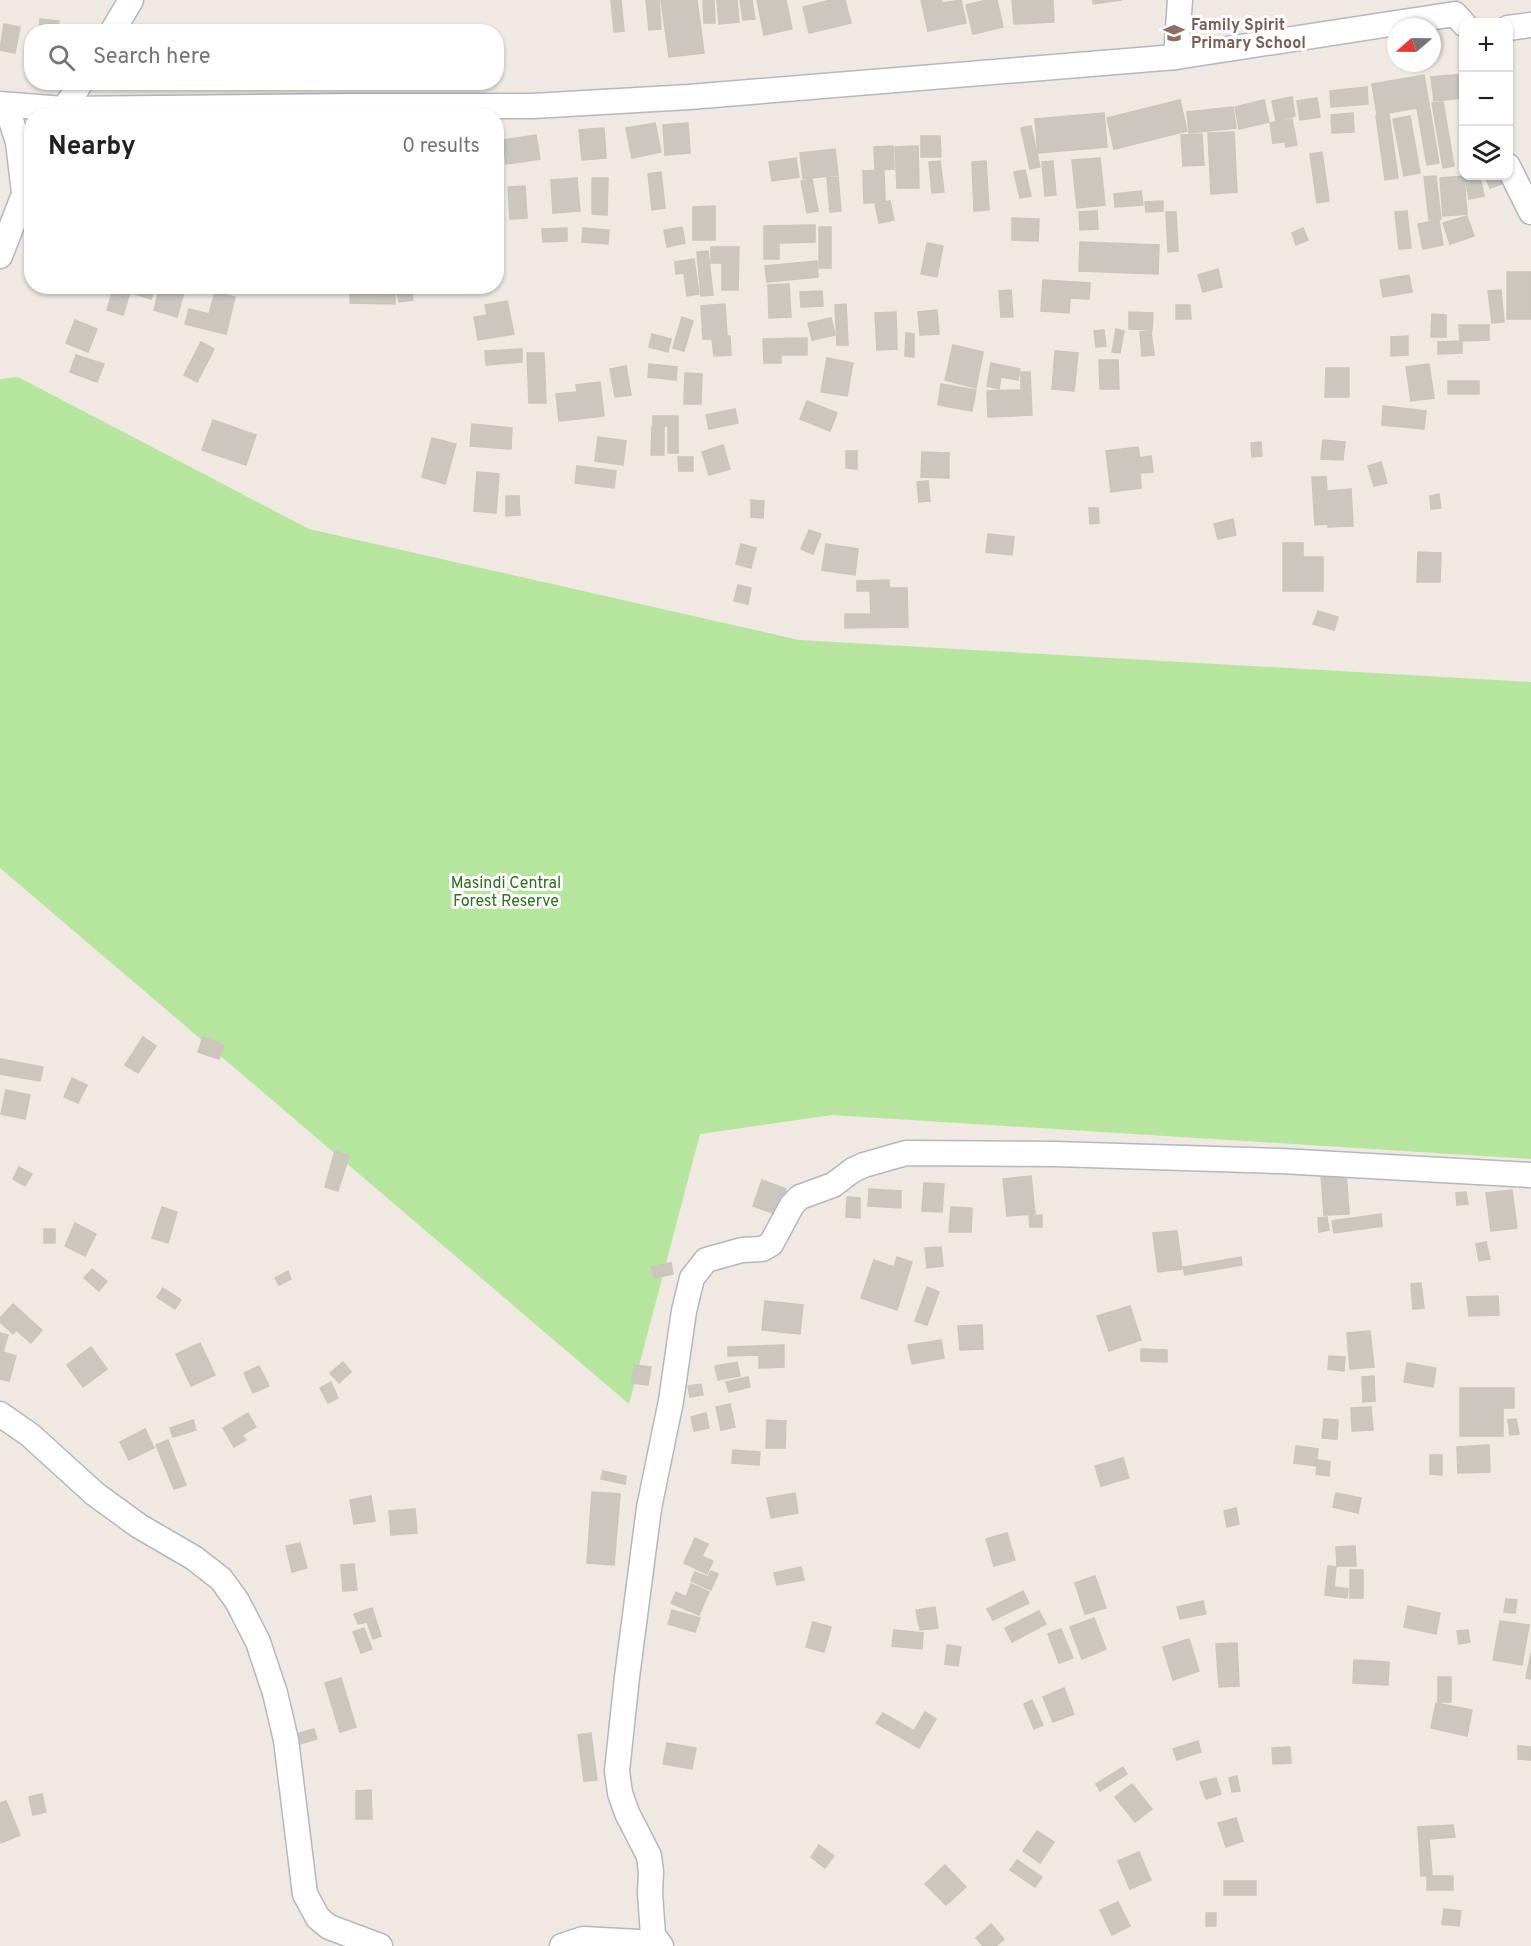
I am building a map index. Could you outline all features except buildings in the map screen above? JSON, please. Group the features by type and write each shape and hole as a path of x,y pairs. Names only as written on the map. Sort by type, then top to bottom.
{"street":[{"path":"117,24 131,0"},
{"path":"1176,57 1180,0"},
{"path":"223,108 344,105 532,106 689,97 1176,57 1456,13"},
{"path":"1513,27 1531,25"},
{"path":"65,108 76,90"},
{"path":"24,168 18,142 3,105 28,108"},
{"path":"1513,174 1531,212"},
{"path":"0,256 24,195"},
{"path":"659,1945 653,1935 651,1922 649,1856 627,1813 620,1793 617,1771 649,1508 669,1412 684,1311 692,1278 706,1260 742,1250 762,1249 771,1244 792,1205 800,1197 832,1185 864,1165 906,1153 1055,1154 1269,1160 1531,1176"},
{"path":"0,1414 51,1453 94,1494 139,1526 194,1558 221,1579 237,1601 258,1642 275,1693 292,1783 305,1894 318,1918 329,1927 380,1946"},
{"path":"562,1946 583,1939 659,1945"}],"green space":[{"name":"Masindi Central Forest Reserve","path":"18,377 309,529 799,640 1531,682 1531,1159 832,1115 700,1134 629,1404 0,868 0,379"}],"place":[{"name":"Family Spirit Primary School","path":"1174,33"}]}
